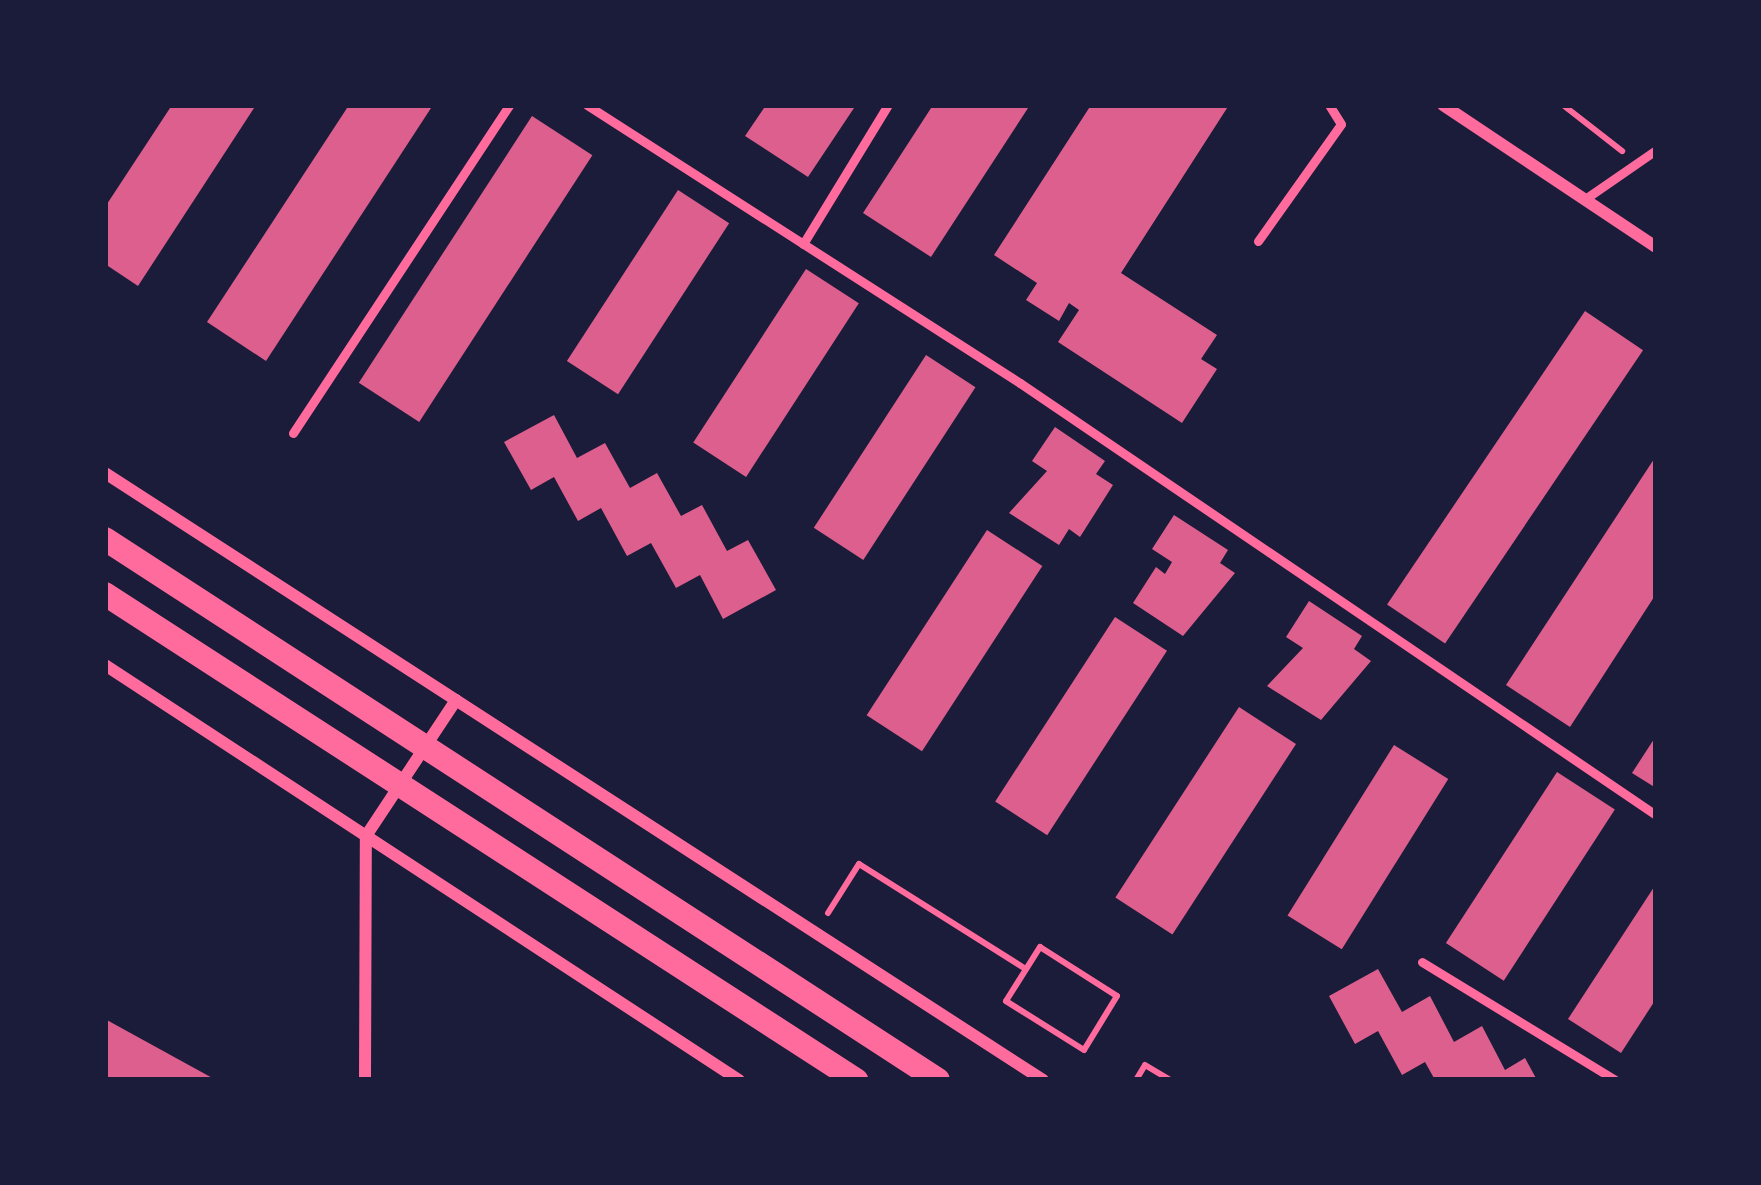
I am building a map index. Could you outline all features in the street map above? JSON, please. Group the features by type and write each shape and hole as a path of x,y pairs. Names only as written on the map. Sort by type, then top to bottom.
{"main road":[{"path":"105,539 938,1080"},
{"path":"105,594 856,1080"}],"street":[{"path":"1443,105 1656,247"},
{"path":"105,472 1043,1080"},
{"path":"105,665 739,1080"},
{"path":"365,1080 366,836 456,700"}],"lane":[{"path":"293,433 509,105"},
{"path":"586,105 803,244 1656,815"},
{"path":"803,244 888,105"},
{"path":"1258,241 1341,124 1329,105"},
{"path":"1586,200 1656,149"},
{"path":"1421,962 1615,1080"}],"path":[{"path":"1564,105 1637,163"},
{"path":"815,933 859,864 1026,969"},
{"path":"1040,947 1117,996 1084,1050 1006,1001 1026,969 1040,947"},
{"path":"1136,1080 1145,1065 1170,1080"}],"building":[{"path":"172,105 256,105 138,286 105,264 105,207"},
{"path":"349,105 433,105 266,361 207,322"},
{"path":"766,105 856,105 808,177 745,136"},
{"path":"933,105 1030,105 931,257 863,213"},
{"path":"1091,105 1229,105 1121,273 1217,335 1201,359 1217,369 1182,423 1058,342 1079,310 1069,303 1059,321 1026,300 1037,283 994,255"},
{"path":"532,116 592,155 419,422 359,383"},
{"path":"678,190 729,223 618,394 567,361"},
{"path":"806,269 859,303 746,477 693,443"},
{"path":"1585,311 1643,350 1445,644 1387,604"},
{"path":"926,355 975,387 863,560 814,528"},
{"path":"554,415 577,458 605,443 630,488 657,473 681,516 702,505 727,551 748,540 776,590 723,619 700,575 676,588 651,543 627,556 601,508 578,521 554,477 531,490 504,442"},
{"path":"1055,427 1105,461 1096,474 1113,485 1080,537 1069,529 1059,545 1009,513 1047,471 1032,461"},
{"path":"1656,456 1656,594 1570,727 1506,685"},
{"path":"1174,515 1228,550 1220,563 1235,573 1183,636 1133,603 1156,567 1165,574 1172,562 1152,549"},
{"path":"987,530 1042,566 922,751 867,715"},
{"path":"1309,601 1362,636 1354,649 1371,661 1321,720 1267,686 1303,648 1286,637"},
{"path":"1115,617 1167,651 1047,835 995,802"},
{"path":"1239,707 1296,744 1172,934 1115,897"},
{"path":"1656,736 1656,788 1632,773"},
{"path":"1394,745 1448,779 1342,949 1287,915"},
{"path":"1557,772 1615,810 1504,981 1446,943"},
{"path":"1656,884 1656,999 1621,1053 1568,1019"},
{"path":"1378,969 1402,1012 1430,996 1454,1042 1482,1026 1505,1070 1525,1058 1537,1080 1435,1080 1425,1062 1402,1075 1378,1031 1355,1044 1329,996"},
{"path":"105,1019 216,1080 105,1080"}]}
